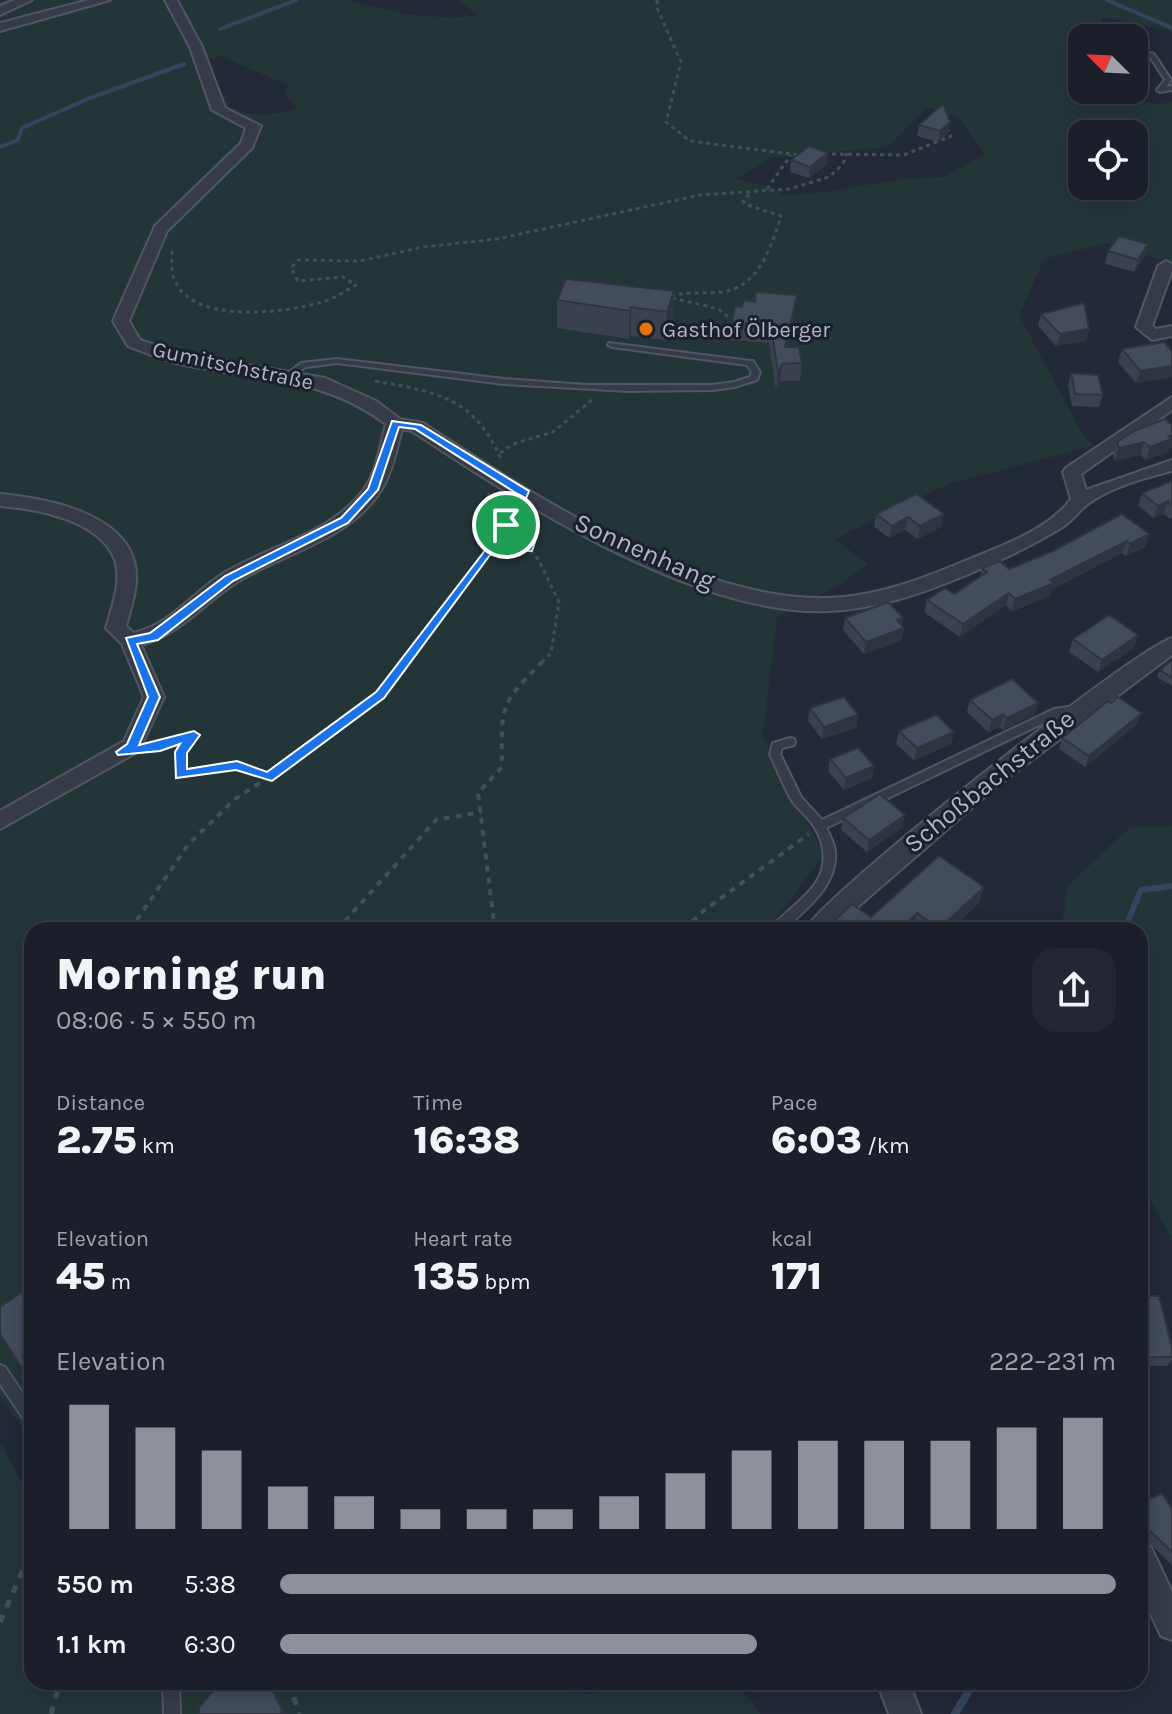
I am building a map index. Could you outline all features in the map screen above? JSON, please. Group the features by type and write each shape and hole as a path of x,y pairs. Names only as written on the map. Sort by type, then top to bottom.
{"street":[{"path":"0,11 26,0"},
{"path":"0,27 104,0"},
{"name":"Gumitschstraße","path":"171,0 196,47 219,110 254,126 247,145 157,233 121,321 134,343 181,359 292,373 375,405 395,423"},
{"path":"1166,266 1144,327 1152,335 1172,331"},
{"path":"1080,500 1072,472 1172,402"},
{"path":"130,641 154,637 229,578 345,521 373,490 395,423"},
{"name":"Sonnenhang","path":"395,423 417,427 525,494 657,562 737,592 808,604 856,600 918,589 1013,548 1070,515 1080,500 1172,465"},
{"path":"0,500 25,501 64,513 103,533 123,559 126,590 116,628 130,641 154,697 132,746 0,821"},
{"name":"Schoßbachstraße","path":"825,922 931,826 1076,710 1172,645"},
{"path":"1148,1575 1172,1625"},
{"path":"896,1690 905,1714"}],"lane":[{"path":"1152,55 1168,80 1160,90 1172,88"},
{"path":"292,373 304,365 337,361 503,382 601,390 727,387 754,378 756,372 750,363 612,345"},
{"path":"820,826 1058,712 1076,710"},
{"path":"784,922 817,892 827,875 832,852 820,826 797,801 775,754 777,746 790,742"},
{"path":"0,1372 24,1407"},
{"path":"171,1690 172,1714"}],"path":[{"path":"657,0 657,8 681,62 666,122 690,141 805,155"},
{"path":"819,154 847,153 865,157 904,155 951,136 945,125"},
{"path":"157,233 172,249 169,270 177,290 201,304 241,315 324,302 356,285 343,277 298,281 291,268 298,260 360,261 423,247 497,239 700,195 789,189 829,177 843,164 847,153"},
{"path":"766,191 791,155"},
{"path":"731,320 719,309 667,297 740,288 756,272 771,246 781,216 745,204 743,201 751,192"},
{"path":"370,380 442,394 464,404 478,417 500,453 513,444 553,432 586,407 601,390"},
{"path":"482,469 489,495 506,525 538,559 559,602 551,653 508,697 501,719 502,767 478,793 494,922"},
{"path":"525,494 516,511 531,536 528,548"},
{"path":"135,922 188,845 235,799 380,695 487,556 506,525"},
{"path":"123,752 160,747 194,735 181,752 180,775 237,765 268,778"},
{"path":"344,922 436,820 481,812"},
{"path":"692,922 820,826"},
{"path":"0,1622 24,1568"},
{"path":"51,1714 58,1690"},
{"path":"292,1690 299,1714"}],"shaded area":[{"path":"0,0 346,0 404,14 454,18 478,15 457,0 1172,0 1172,32 1148,27 1148,24 1104,17 1099,24 1068,24 1068,104 1172,102 1172,263 1108,243 1044,259 1019,315 1081,432 1093,446 948,484 835,539 868,564 838,586 777,617 763,736 824,855 773,922 24,922 24,1431 0,1397","holes":["220,56 290,86 283,90 297,109 264,114 231,108 213,75 209,59","927,107 959,118 985,154 944,177 903,179 817,193 784,195 772,187 735,179 772,158 888,147"]},
{"path":"1172,826 1172,1239 1148,1196 1148,922 1062,922 1068,886 1130,827"},
{"path":"0,1442 24,1487 24,1690 507,1690 594,1693 595,1690 742,1690 761,1714 0,1714"}],"building":[{"path":"943,104 950,122 940,131 919,125"},
{"path":"809,146 828,153 810,167 791,160"},
{"path":"1119,236 1148,244 1138,260 1108,251"},
{"path":"566,279 674,291 667,312 631,307 630,311 557,300"},
{"path":"756,292 797,295 785,347 799,347 802,363 782,364 778,373 771,326 732,323 735,306 742,307 744,300 755,302"},
{"path":"1084,303 1089,329 1060,334 1041,314"},
{"path":"1164,342 1172,352 1172,366 1140,371 1122,349"},
{"path":"1071,373 1098,375 1103,395 1075,394"},
{"path":"1165,419 1172,425 1172,436 1169,436 1172,439 1150,447 1144,442 1119,448 1117,442 1134,431"},
{"path":"1172,481 1172,505 1168,501 1158,506 1142,493"},
{"path":"916,494 944,514 920,526 908,517 892,526 876,514"},
{"path":"1122,514 1149,534 1130,544 1127,541 1050,580 1054,583 1015,599 1009,593 963,624 927,600 945,588 954,594 987,572 982,568 1000,561 1009,569 1053,551"},
{"path":"888,602 903,618 897,620 904,628 866,642 845,618"},
{"path":"1109,615 1138,635 1102,660 1073,639"},
{"path":"1172,660 1172,678 1160,670"},
{"path":"1012,679 1038,703 1007,718 1003,714 992,720 970,700"},
{"path":"844,697 858,715 824,727 810,708"},
{"path":"1118,697 1142,713 1089,756 1062,738 1108,701 1111,703"},
{"path":"936,715 954,732 917,748 899,731"},
{"path":"858,748 874,766 846,778 830,759"},
{"path":"880,794 905,815 869,840 843,818"},
{"path":"939,856 984,887 946,922 929,922 917,913 907,922 833,922 852,904 871,917"},
{"path":"24,1290 24,1372 0,1334 0,1307"},
{"path":"1148,1296 1159,1296 1172,1357 1148,1357"},
{"path":"1162,1493 1172,1509 1172,1552 1148,1529 1148,1500"},
{"path":"214,1690 272,1690 282,1710 281,1714 199,1714 199,1708"}],"waterway":[{"path":"220,29 297,0"},
{"path":"1107,0 1172,28"},
{"path":"0,147 18,140 22,128 90,98 184,64"},
{"path":"1127,922 1141,890 1172,886"},
{"path":"955,1714 969,1690"}],"place":[{"name":"Gasthof Ölberger","path":"646,329"}],"route":[{"path":"395,423 417,427 525,494 516,511 531,536 528,548 506,525 487,556 380,695 268,778 237,765 180,775 181,752 194,735 160,747 123,752 132,746 154,697 130,641 154,637 229,578 345,521 373,490 395,423"}]}
